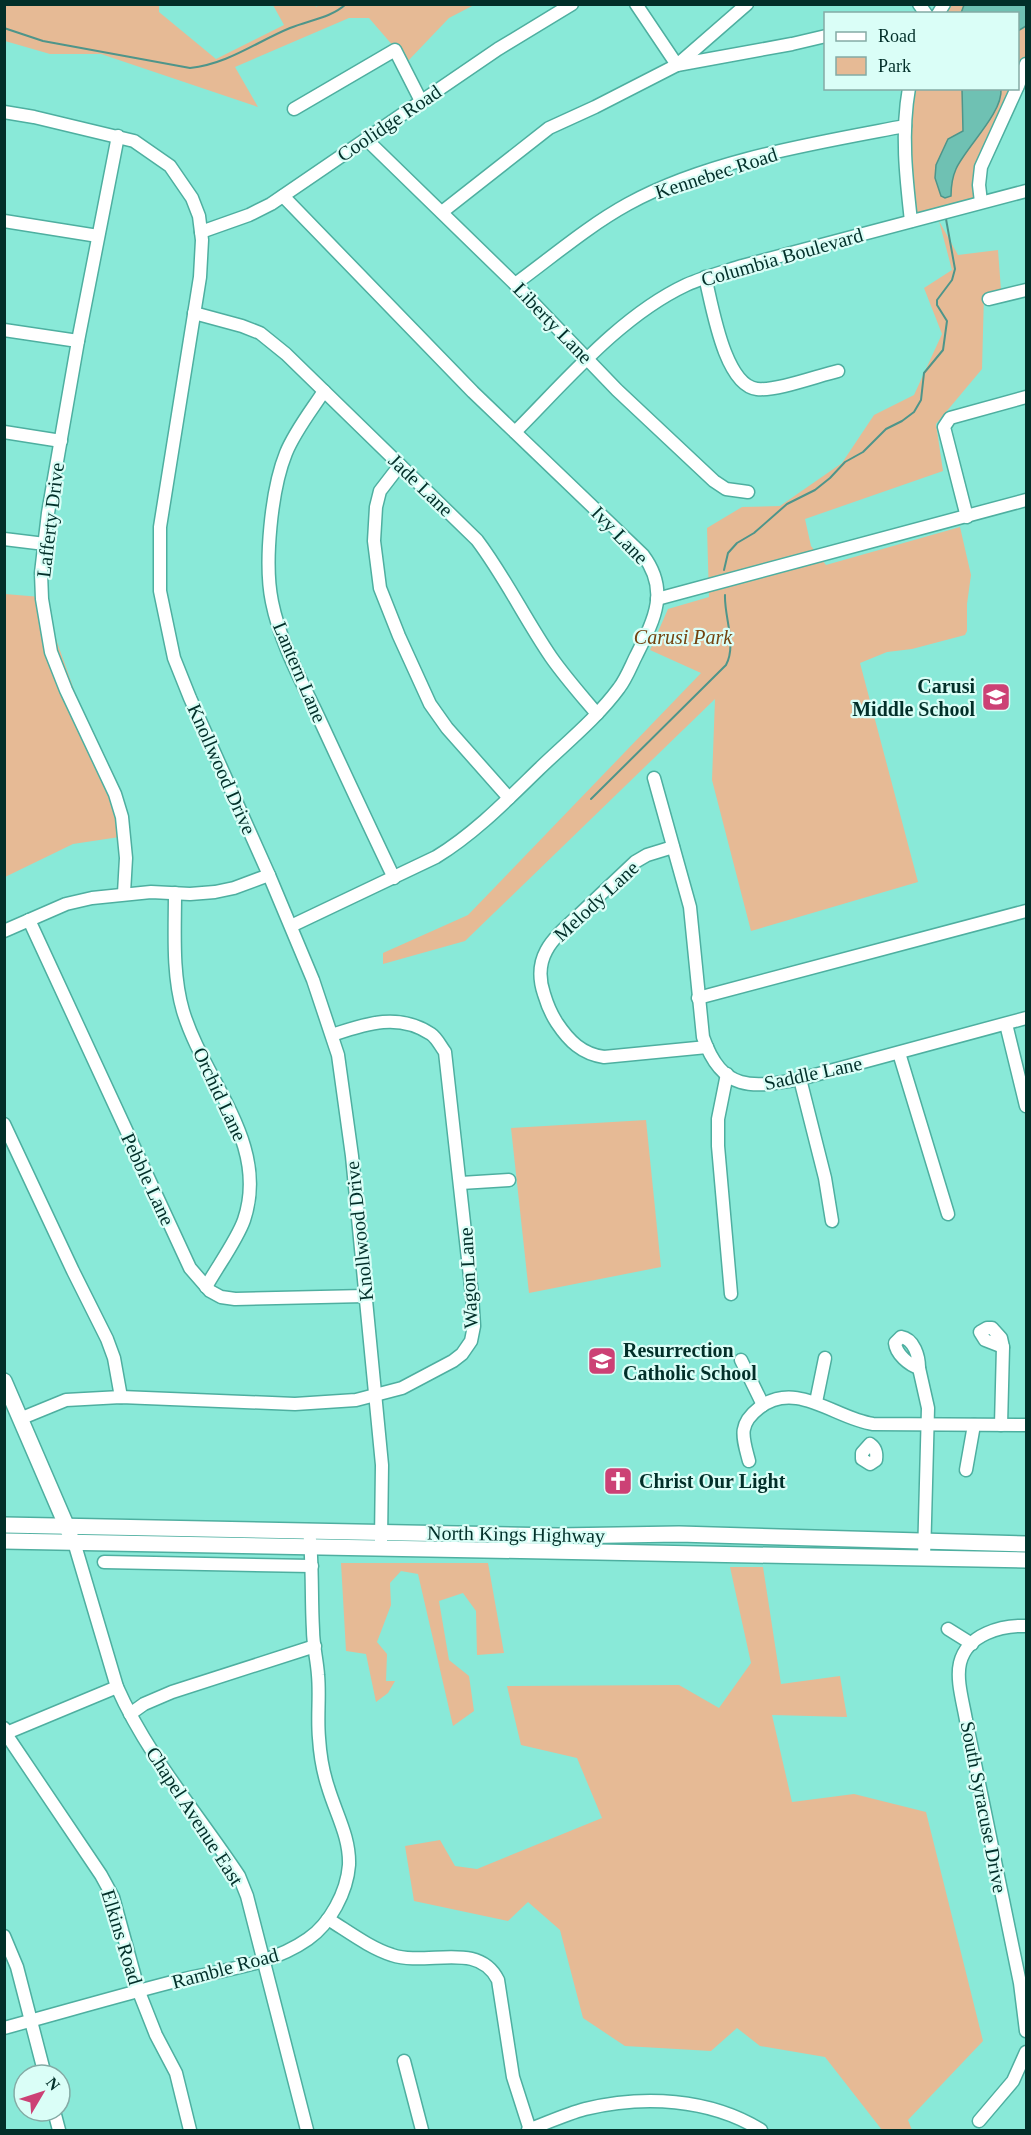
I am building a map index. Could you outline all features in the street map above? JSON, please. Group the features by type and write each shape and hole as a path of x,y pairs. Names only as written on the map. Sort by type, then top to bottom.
{"main road":[{"path":"4,1381 74,1542"},
{"name":"North Kings Highway","path":"4,1525 558,1536 679,1534 1026,1544"},
{"name":"North Kings Highway","path":"4,1541 1026,1560"}],"street":[{"name":"Coolidge Road","path":"201,232 249,215 271,204 498,49 572,4"},
{"path":"636,4 677,64"},
{"path":"442,212 549,128 677,64 747,4"},
{"path":"677,64 824,36"},
{"path":"294,110 395,50 421,101"},
{"path":"1019,82 1026,64"},
{"path":"909,90 905,126 905,162 911,221"},
{"path":"981,202 979,184 981,167 1016,90"},
{"name":"Knollwood Drive","path":"4,112 134,141 170,166 192,198 199,216 200,277 160,527 160,591 174,658 314,980 338,1055 352,1156 382,1465 381,1547"},
{"name":"Kennebec Road","path":"515,284 610,215 670,185 751,159 905,126"},
{"name":"Lafferty Drive","path":"118,136 78,341 41,573 42,599 51,652 66,690 115,794 122,817 126,858 123,893"},
{"name":"Liberty Lane","path":"366,139 515,284 616,390 714,481 726,489 748,492"},
{"name":"Columbia Boulevard","path":"515,432 587,359 633,319 684,286 705,277 1026,191"},
{"name":"Ivy Lane","path":"283,196 473,392 643,555 656,577 657,599 649,630 620,686 597,714 484,822 436,857 291,926"},
{"path":"4,221 98,236"},
{"path":"705,277 726,356 741,381 751,387 769,388 838,371"},
{"path":"988,299 1026,290"},
{"name":"Jade Lane","path":"194,313 260,333 286,354 400,465 482,547 493,561 550,656 597,714"},
{"path":"4,330 78,341"},
{"name":"Lantern Lane","path":"324,391 292,440 279,477 272,518 269,575 272,600 278,626 298,675 394,878"},
{"path":"967,517 944,427 950,418 1026,397"},
{"path":"4,432 61,441"},
{"path":"400,465 380,491 376,507 374,541 380,588 430,704 447,728 509,798"},
{"path":"657,599 1026,500"},
{"path":"4,539 45,544"},
{"path":"654,778 690,907 703,1036 707,1047 727,1074 718,1119 718,1146 731,1294"},
{"name":"Melody Lane","path":"673,847 647,855 636,862 553,940 540,963 541,985 549,1008 559,1025 574,1044 589,1054 604,1057 707,1047"},
{"path":"4,931 66,904 123,893 214,892 234,888 269,875"},
{"name":"Orchid Lane","path":"175,893 176,965 183,1011 203,1059 241,1133 249,1164 251,1188 243,1222 206,1287"},
{"path":"698,998 1026,911"},
{"name":"Pebble Lane","path":"29,920 176,1239 190,1268 206,1287 221,1297 235,1299 365,1296"},
{"name":"Saddle Lane","path":"727,1074 745,1084 764,1086 800,1079 1026,1018"},
{"name":"Wagon Lane","path":"22,1418 66,1400 120,1397 296,1404 356,1401 402,1388 462,1354 471,1341 474,1326 461,1184 445,1052 432,1034 394,1021 369,1023 332,1035"},
{"path":"1006,1024 1026,1106"},
{"path":"899,1053 948,1214"},
{"path":"800,1079 825,1178 832,1221"},
{"path":"4,1124 107,1339 114,1358 120,1397"},
{"path":"461,1184 509,1180"},
{"path":"1001,1425 1003,1347"},
{"path":"816,1402 825,1358"},
{"path":"741,1360 763,1405"},
{"path":"920,1368 928,1408 924,1558"},
{"path":"749,1461 742,1436 744,1425 763,1405 787,1398 816,1402 860,1422 871,1434 928,1425 1026,1425"},
{"path":"966,1470 974,1425"},
{"name":"Ramble Road","path":"4,2028 263,1961 289,1951 308,1939 319,1931 328,1919 345,1885 349,1868 349,1851 344,1829 328,1787 319,1738 318,1676 309,1530"},
{"name":"Chapel Avenue East","path":"74,1542 117,1687 130,1714 238,1876 247,1896 307,2130"},
{"path":"96,1543 108,1550 120,1562"},
{"path":"104,1562 312,1566"},
{"path":"948,1629 972,1644 991,1631 1005,1626 1026,1626"},
{"name":"South Syracuse Drive","path":"972,1644 960,1663 960,1680 986,1822 1020,1983 1026,2031"},
{"path":"130,1714 144,1704 172,1692 315,1646"},
{"path":"5,1732 117,1687"},
{"name":"Elkins Road","path":"5,1732 101,1875 113,1897 139,1992 156,2035 176,2073 190,2130"},
{"path":"328,1919 380,1950 395,1956 417,1960 473,1958 484,1962 493,1971 498,1980 513,2077 529,2130 584,2109 656,2101 709,2107 733,2115 760,2130"},
{"path":"4,1936 17,1967 42,2063"},
{"path":"979,2121 1013,2080 1026,2053"},
{"path":"404,2061 422,2130"}],"green space":[{"path":"321,4 474,5 449,18 407,62 369,18 349,18 235,67 258,107 101,54 50,54 5,41 4,5 159,5 159,12 216,59 284,25 273,5 315,5 316,7"},
{"path":"946,5 1026,5 1026,70 1019,86 1019,12 940,12"},
{"path":"916,90 1016,90 981,162 976,199 909,216 905,128"},
{"name":"Carusi Park","path":"939,221 958,255 998,250 1001,290 984,294 982,369 936,424 943,471 805,519 811,546 826,565 960,527 971,575 965,635 912,649 887,652 860,663 918,882 751,931 712,780 715,699 465,941 383,964 383,953 468,915 701,673 650,650 668,609 709,597 707,528 742,507 780,506 842,463 874,415 914,395 942,334 924,288 952,270"},
{"path":"5,594 41,597 126,836 73,844 5,877"},
{"path":"646,1120 661,1267 529,1293 511,1128"},
{"path":"341,1563 488,1563 504,1653 477,1655 476,1611 463,1593 439,1601 449,1660 469,1676 474,1711 453,1726 418,1574 401,1571 390,1583 391,1605 377,1642 387,1654 386,1681 395,1681 388,1693 376,1702 366,1654 346,1651"},
{"path":"730,1567 763,1567 781,1684 840,1676 847,1717 772,1715 792,1802 854,1794 926,1812 983,2041 908,2120 912,2130 882,2130 825,2057 760,2046 737,2028 711,2051 625,2046 583,2018 560,1930 528,1902 508,1921 414,1901 405,1846 440,1840 455,1866 477,1869 602,1818 577,1758 521,1745 507,1686 679,1685 719,1708 751,1663"}],"water":[{"path":"964,5 1026,5 1026,26 1019,30 1019,12 961,12"},
{"path":"962,90 1001,90 996,109 956,169 951,196 945,198 941,196 935,178 936,165 948,139 963,131"}],"waterway":[{"path":"4,28 43,41 190,68 217,62 290,28 334,13 346,4"},
{"path":"724,570 728,553 737,543 754,533 787,504 815,490 845,462 863,452 886,429 914,412 921,400 924,373 943,350 947,321 937,305 937,300 952,280 955,269 946,219"},
{"path":"591,799 726,665 730,639 725,595"}],"place":[{"name":"Carusi Middle School","path":"996,697"},
{"name":"Resurrection Catholic School","path":"602,1361"},
{"name":"Christ Our Light","path":"618,1481"}]}
